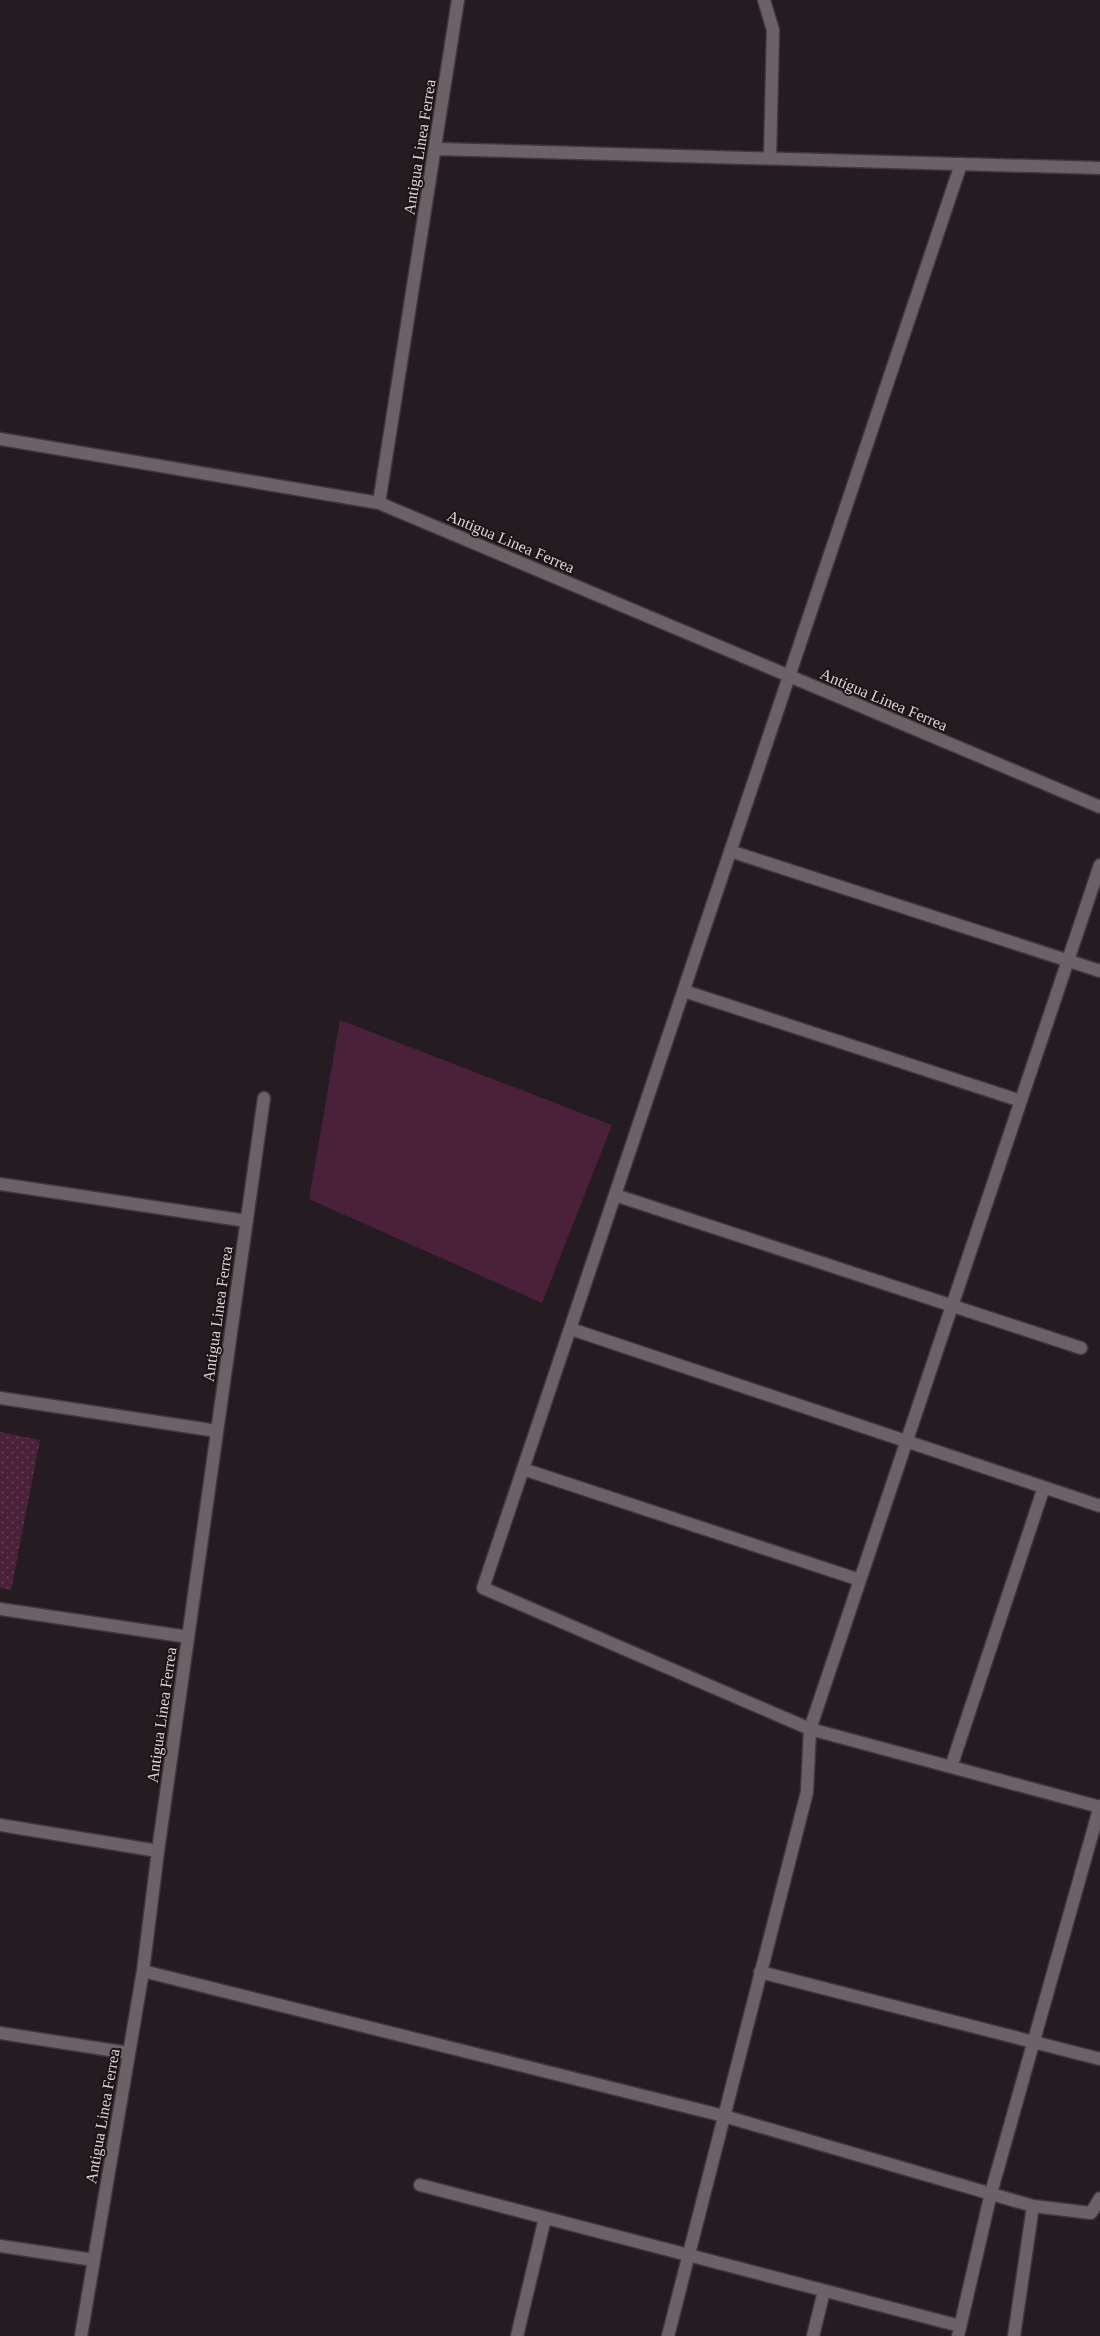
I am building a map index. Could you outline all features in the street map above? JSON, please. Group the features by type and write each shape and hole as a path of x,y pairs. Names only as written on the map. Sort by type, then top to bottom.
{"street":[{"name":"Antigua Linea Ferrea","path":"458,0 379,504 1100,807"},
{"path":"764,0 774,30 770,158"},
{"path":"436,149 1100,168"},
{"path":"420,2185 824,2291 959,2331 991,2193 1100,1807 810,1730 483,1588 962,164"},
{"path":"0,439 379,504"},
{"path":"730,851 1100,971"},
{"path":"668,2336 807,1792 810,1730 1100,865"},
{"path":"684,991 1021,1101"},
{"name":"Antigua Linea Ferrea","path":"81,2336 143,1971 158,1851 264,1098"},
{"path":"0,1184 247,1220"},
{"path":"615,1195 1081,1348"},
{"path":"571,1329 1100,1506"},
{"path":"0,1398 217,1430"},
{"path":"523,1469 860,1580"},
{"path":"951,1767 1044,1487"},
{"path":"0,1609 188,1637"},
{"path":"0,1825 158,1851"},
{"path":"143,1971 724,2116 1033,2206 1091,2213 1100,2198"},
{"path":"760,1972 1100,2059"},
{"path":"0,2033 129,2053"},
{"path":"1014,2336 1033,2206"},
{"path":"517,2336 545,2218"},
{"path":"0,2246 94,2260"},
{"path":"813,2336 824,2291"}],"shaded area":[{"path":"340,1020 612,1125 542,1303 309,1199"},
{"path":"0,1432 40,1440 11,1590 0,1588"}]}
